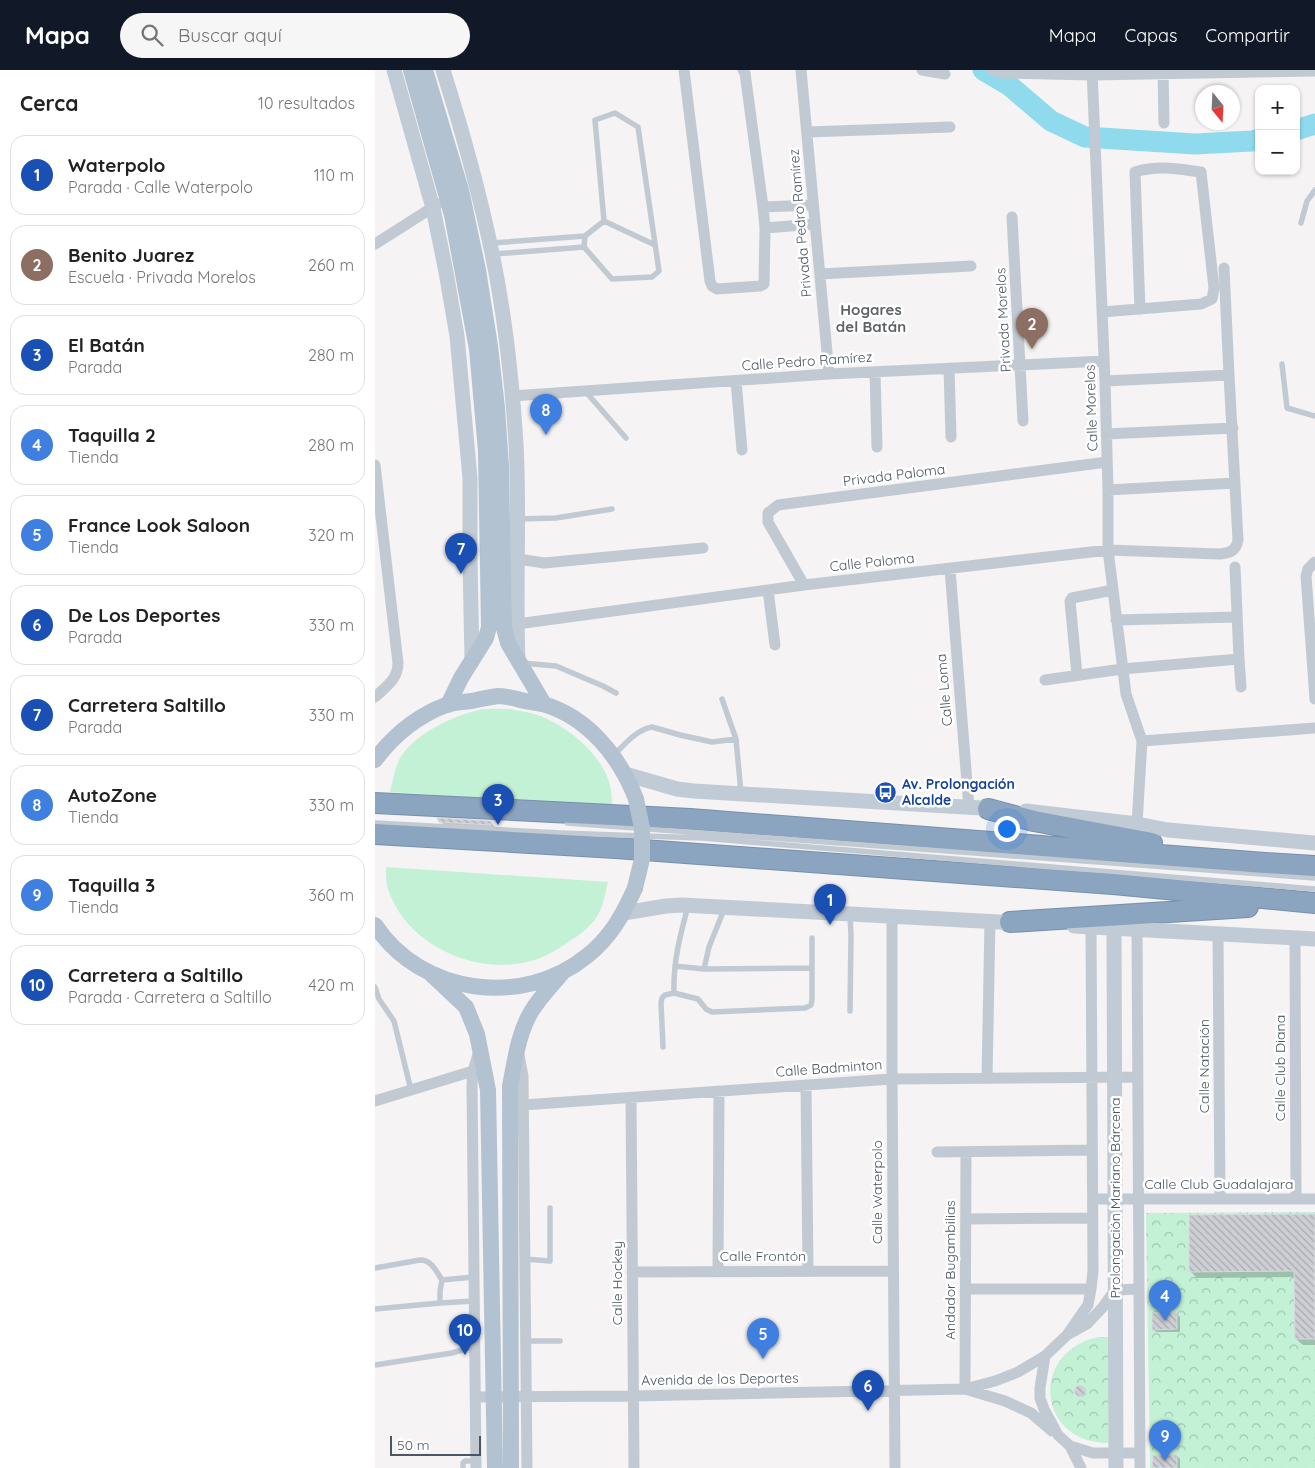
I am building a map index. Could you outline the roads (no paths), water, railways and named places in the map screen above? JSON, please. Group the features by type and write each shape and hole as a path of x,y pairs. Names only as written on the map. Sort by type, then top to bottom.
{"highway":[{"path":"375,803 690,819 1315,866"},
{"path":"978,808 1078,830 1265,863"},
{"path":"375,834 636,849 1313,898"},
{"path":"1010,922 1313,898"}],"main road":[{"path":"411,70 455,194 478,270 490,346 497,408 501,466 504,628 508,643 544,704"},
{"path":"425,70 455,194 477,349 486,451 489,628 486,638 447,704"},
{"path":"375,760 403,729 424,715 447,704 500,696 544,704 564,713 583,725 614,755 636,798 642,828 642,859 635,888 624,913 608,936 594,950 563,972 531,984 497,989 464,985 431,974"},
{"path":"375,925 382,936 405,958 431,974 466,1007 477,1034 488,1090 502,1397 511,1468"},
{"path":"495,1468 502,1397 510,1212 510,1086 520,1036 531,1012 563,972"},
{"path":"510,1212 524,1226"}],"street":[{"path":"394,70 433,208 457,336 469,469 472,659"},
{"path":"443,70 475,181 491,249 503,322 516,446 519,661"},
{"path":"684,70 710,281 712,286 717,289 765,284 763,207 745,73 743,70"},
{"name":"Privada Pedro Ramírez","path":"801,70 829,374"},
{"path":"922,70 945,74"},
{"path":"998,71 1315,71"},
{"name":"Calle Morelos","path":"1092,72 1107,434 1108,550 1126,694 1142,741"},
{"path":"1163,72 1164,122"},
{"path":"807,132 950,127"},
{"path":"1102,312 1139,310 1201,304 1212,299 1214,288 1201,172 1166,167 1149,168 1135,172 1139,310"},
{"path":"375,244 475,181"},
{"path":"763,207 813,205"},
{"name":"Privada Morelos","path":"1012,217 1023,420"},
{"path":"765,228 815,224"},
{"path":"819,274 971,266"},
{"path":"1108,490 1235,483 1225,268"},
{"name":"Calle Pedro Ramírez","path":"512,396 829,374 1104,361"},
{"path":"949,368 951,436"},
{"path":"875,372 877,447"},
{"path":"1105,381 1229,375"},
{"path":"736,381 742,450"},
{"path":"1107,434 1233,428"},
{"name":"Privada Paloma","path":"804,585 768,522 768,512 778,505 1107,462"},
{"path":"375,465 398,663 397,673 392,682 375,697"},
{"name":"Calle Paloma","path":"517,624 804,585 1108,550 1219,554 1232,551 1237,546 1239,540 1235,483"},
{"path":"518,560 544,563 703,548"},
{"path":"1314,562 1308,569 1306,576 1315,699"},
{"path":"1235,567 1241,687"},
{"name":"Calle Loma","path":"949,569 978,808"},
{"path":"768,590 775,645"},
{"path":"1077,675 1070,601 1073,598 1113,590"},
{"path":"1116,620 1237,618"},
{"path":"1045,680 1122,669 1239,659"},
{"path":"1137,824 1142,741 1315,728"},
{"path":"625,774 677,789 1010,809 1137,824 1167,830 1315,843"},
{"path":"624,913 666,906 688,905 1315,939"},
{"name":"Calle Waterpolo","path":"892,916 895,1468"},
{"path":"987,1078 989,921"},
{"name":"Prolongación Mariano Bárcena","path":"1067,1335 1087,1305 1093,1271 1091,926"},
{"name":"Prolongación Mariano Bárcena","path":"1114,928 1116,1461"},
{"path":"1137,929 1140,1468"},
{"name":"Calle Natación","path":"1218,934 1220,1199"},
{"name":"Calle Club Diana","path":"1295,938 1296,1199"},
{"path":"476,1464 471,1085 480,1047"},
{"path":"517,1049 523,1076 527,1468"},
{"path":"375,1100 473,1071"},
{"name":"Calle Badminton","path":"523,1104 892,1079 1138,1077"},
{"path":"806,1085 808,1271"},
{"path":"718,1271 719,1091"},
{"name":"Calle Hockey","path":"631,1098 634,1468"},
{"path":"937,1152 1092,1150"},
{"name":"Andador Bugambilias","path":"965,1389 966,1152"},
{"name":"Calle Club Guadalajara","path":"1093,1199 1315,1199"},
{"path":"966,1219 1093,1218"},
{"name":"Calle Frontón","path":"633,1272 893,1271"},
{"path":"966,1289 1091,1289"},
{"path":"1115,1290 1139,1289"},
{"name":"Avenida de los Deportes","path":"475,1397 633,1396 965,1389 995,1381 1018,1372 1045,1356 1067,1335 1087,1324 1103,1307 1115,1290"},
{"name":"Avenida de los Deportes","path":"1045,1356 1040,1388 1041,1398 1044,1409 1058,1435"},
{"name":"Avenida de los Deportes","path":"965,1389 1005,1401 1031,1413 1070,1446 1116,1461 1139,1452"},
{"path":"1070,1446 1081,1468"}],"lane":[{"path":"585,236 584,247 612,279 651,277 659,271 638,127 615,113 595,120 604,221"},
{"path":"1301,223 1307,201 1315,190"},
{"path":"491,249 585,236 604,221"},
{"path":"604,221 655,245"},
{"path":"491,249 584,247"},
{"path":"1282,364 1287,408 1315,416"},
{"path":"585,391 626,438"},
{"path":"517,519 556,518 612,509"},
{"path":"519,661 556,666 616,693"},
{"path":"722,698 736,738 741,793"},
{"path":"614,755 633,736 652,727 712,742 736,738"},
{"path":"375,822 702,838 1313,898"},
{"path":"560,822 1315,878"},
{"path":"673,992 676,952 688,905"},
{"path":"704,969 709,946 725,907"},
{"path":"850,913 850,1011"},
{"path":"663,1047 661,1003 665,995 673,992 698,999 712,1012 805,1008 811,1005 812,938"},
{"path":"675,966 704,969 811,968"},
{"path":"375,987 379,999 394,1021 411,1090"},
{"path":"524,1259 550,1261 550,1208"},
{"path":"375,1268 426,1260 442,1280 440,1303"},
{"path":"442,1280 474,1277"},
{"path":"375,1309 474,1301"},
{"path":"526,1341 560,1341"},
{"path":"375,1365 452,1353 475,1346"},
{"path":"463,1468 465,1461 476,1464"}],"waterway":[{"path":"983,70 1010,86 1051,121 1085,137 1195,144 1255,140"},
{"path":"1300,129 1315,124"}],"place":[{"name":"Benito Juarez","path":"1032,349"},
{"name":"AutoZone","path":"546,435"},
{"name":"Carretera Saltillo","path":"461,574"},
{"name":"Av. Prolongación Alcalde","path":"886,792"},
{"name":"El Batán","path":"498,825"},
{"name":"Waterpolo","path":"830,925"},
{"name":"Taquilla 2","path":"1165,1321"},
{"name":"Carretera a Saltillo","path":"465,1355"},
{"name":"France Look Saloon","path":"763,1359"},
{"name":"De Los Deportes","path":"868,1411"},
{"name":"Taquilla 3","path":"1165,1461"}],"district":[{"name":"Hogares del Batán","path":"871,318"}]}
